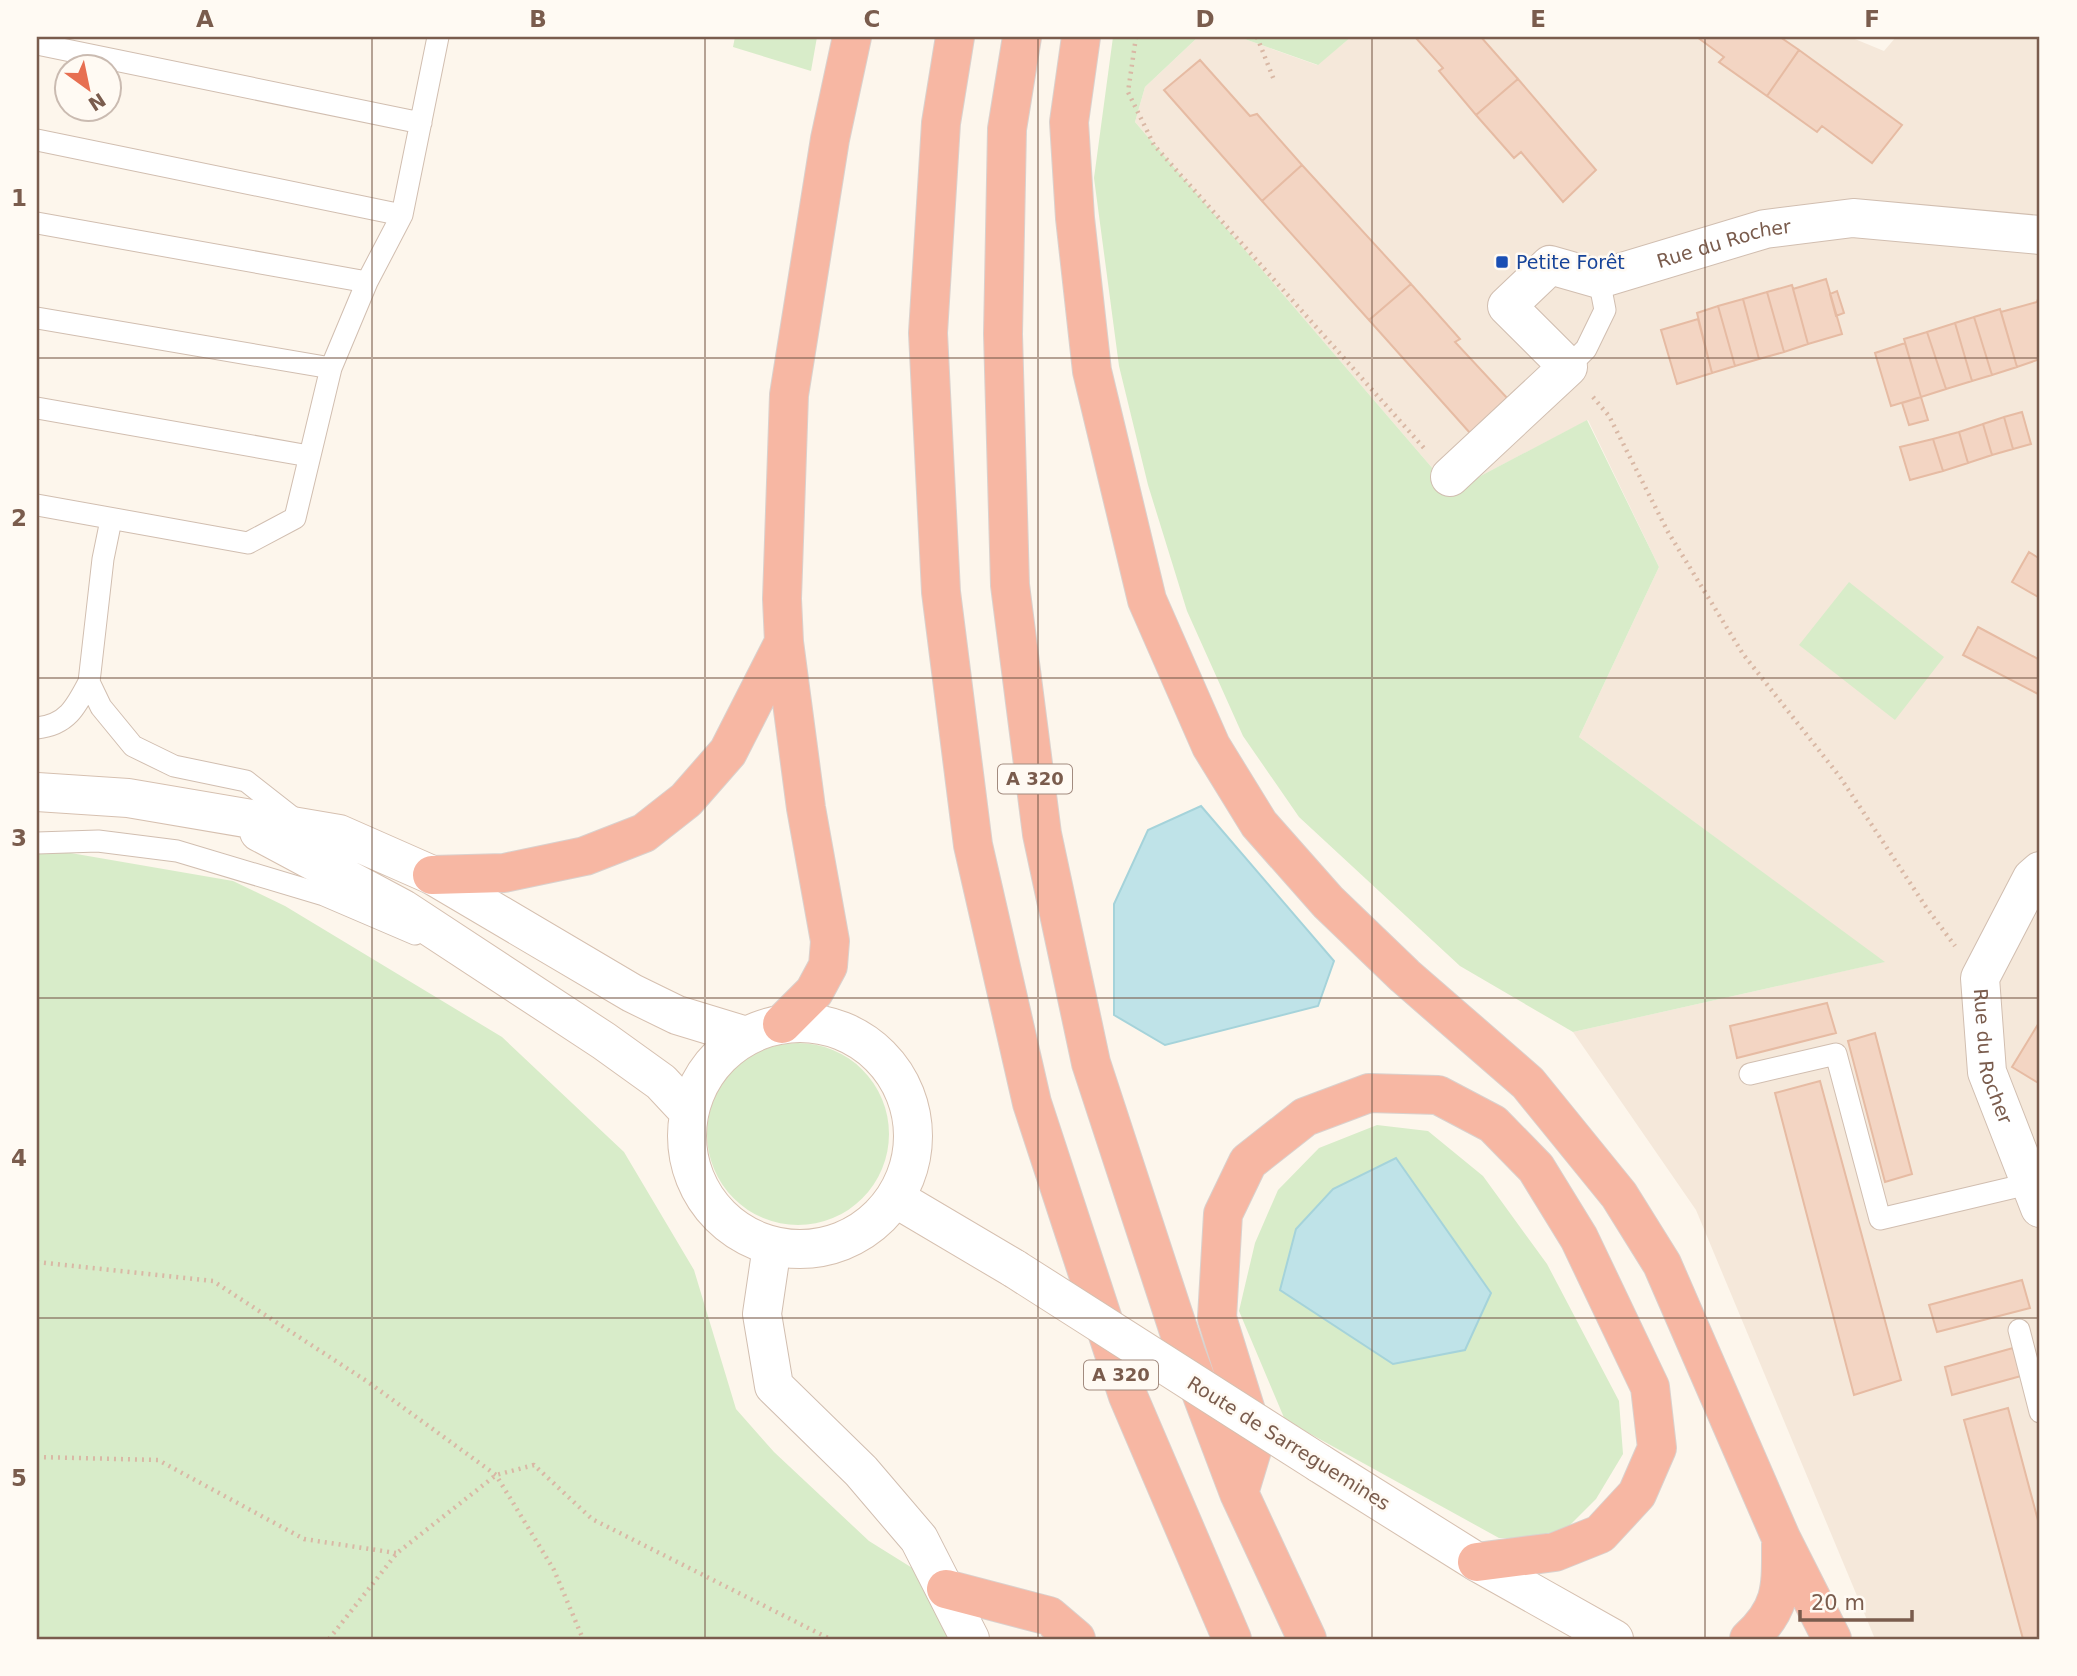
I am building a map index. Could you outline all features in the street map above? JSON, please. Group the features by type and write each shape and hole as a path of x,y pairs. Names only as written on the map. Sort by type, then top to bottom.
{"highway":[{"path":"782,1024 814,992 828,966 830,941 806,808 784,642 782,599 789,395 830,139 852,37"},
{"name":"A 320","path":"955,37 941,123 928,334 941,592 973,845 1032,1103 1128,1396 1232,1639"},
{"name":"A 320","path":"1022,37 1007,129 1003,334 1010,585 1042,834 1091,1063 1186,1353 1239,1493 1307,1639"},
{"path":"1081,37 1069,122 1075,218 1092,371 1147,600 1211,746 1259,824 1328,902 1405,976 1528,1083 1619,1195 1662,1264 1781,1538 1832,1639"},
{"path":"432,875 504,873 585,856 644,833 686,800 727,752 784,642"},
{"path":"1239,1493 1255,1440 1217,1318 1223,1214 1248,1162 1305,1117 1369,1093 1438,1095 1493,1125 1536,1168 1543,1179 1579,1238 1650,1387 1657,1448 1637,1494 1600,1534 1555,1552 1477,1562"},
{"path":"1749,1639 1762,1627 1780,1594 1781,1538"},
{"path":"946,1589 1049,1616 1076,1639"}],"main road":[{"name":"Rue du Rocher","path":"1599,279 1765,229 1853,218 2040,235"},
{"path":"1450,477 1568,367 1507,306 1550,265 1599,279"},
{"path":"37,792 128,798 339,834 432,875 632,993 677,1015 747,1036"},
{"path":"224,814 403,909 604,1041 661,1082 689,1112"},
{"name":"Rue du Rocher","path":"2034,1196 1987,1072 1980,978 2032,878 2040,871"},
{"path":"782,1024 820,1024 855,1036 884,1059 905,1091 913,1126 910,1164 895,1198 872,1224 841,1242 807,1249 772,1246 740,1233 713,1210 695,1181 687,1147 689,1112 697,1089 710,1068 726,1050 747,1036 782,1024"},
{"name":"Route de Sarreguemines","path":"895,1198 1014,1269 1477,1562 1614,1639"},
{"path":"772,1246 762,1314 774,1386 861,1471 919,1539 970,1639"}],"lane":[{"path":"37,505 248,543 295,518 331,368 367,282 402,215 438,37"},
{"path":"37,44 421,123"},
{"path":"37,140 402,215"},
{"path":"37,223 367,282"},
{"path":"1568,367 1586,349 1605,310 1599,279"},
{"path":"37,318 331,368"},
{"path":"37,408 309,456"},
{"path":"37,728 52,726 71,715 89,682 103,559 111,520"},
{"path":"89,682 101,707 133,746 174,765 246,781 307,829"},
{"path":"37,843 98,841 177,851 324,895 471,955"},
{"path":"1750,1074 1836,1054 1880,1219 2034,1196"},
{"path":"2019,1330 2040,1412"}],"path":[{"path":"1136,37 1128,92 1154,145 1450,477"},
{"path":"1257,37 1274,80"},
{"path":"1568,367 1609,416 1668,532 1743,654 1840,776 1926,907 1980,978"},
{"path":"37,1262 213,1281 368,1382 496,1475 554,1570 583,1639"},
{"path":"37,1457 158,1460 304,1539 397,1553"},
{"path":"329,1639 397,1553 496,1475 534,1465 592,1519 830,1639"}],"shaded area":[{"path":"1198,37 1239,37 1317,65 1351,37 1850,37 1884,51 1896,37 2040,37 2040,1639 1875,1639 1696,1210 1573,1032 1884,962 1579,737 1659,567 1588,420 1452,491 1135,122 1145,87"}],"green space":[{"path":"735,37 817,37 811,71 733,47"},
{"path":"1113,37 1198,37 1145,87 1135,122 1452,491 1587,420 1659,567 1579,737 1885,962 1573,1032 1460,966 1299,817 1243,736 1187,611 1148,485 1119,366 1094,178"},
{"path":"1239,37 1351,37 1318,65"},
{"path":"1849,582 1944,657 1895,720 1799,645"},
{"path":"59,851 233,881 285,906 502,1037 624,1152 694,1270 736,1409 774,1452 869,1541 946,1589 966,1639 37,1639 37,853"},
{"path":"798,1043 833,1050 849,1058 862,1070 874,1083 882,1099 889,1134 882,1169 874,1185 862,1198 849,1210 833,1218 798,1225 763,1218 747,1210 734,1198 722,1185 714,1169 707,1134 714,1099 722,1083 734,1070 747,1058 763,1050"},
{"path":"1377,1125 1428,1131 1483,1176 1547,1264 1619,1401 1623,1454 1596,1499 1566,1529 1539,1538 1499,1538 1285,1420 1239,1311 1255,1243 1278,1190 1319,1148"}],"water":[{"path":"1201,806 1334,961 1318,1006 1165,1045 1114,1015 1114,904 1148,830"},
{"path":"1396,1158 1491,1293 1465,1350 1393,1364 1280,1290 1296,1229 1333,1189"}],"building":[{"path":"1415,37 1481,37 1518,79 1476,115 1439,71 1443,68"},
{"path":"1697,37 1780,37 1799,50 1767,96 1719,62 1724,57"},
{"path":"1799,50 1902,125 1872,163 1822,126 1817,132 1767,96"},
{"path":"1200,60 1250,116 1257,114 1302,165 1262,201 1164,90"},
{"path":"1518,79 1596,170 1563,202 1521,152 1514,158 1476,115"},
{"path":"1302,165 1411,284 1369,320 1262,201"},
{"path":"1826,279 1842,334 1808,344 1793,289"},
{"path":"1411,284 1460,339 1455,342 1508,399 1470,433 1369,320"},
{"path":"1792,285 1808,344 1784,352 1767,292"},
{"path":"1837,291 1844,313 1836,316 1830,294"},
{"path":"1767,292 1784,352 1759,359 1743,299"},
{"path":"2040,292 2040,359 2017,367 2001,312 2037,302"},
{"path":"1743,299 1759,359 1735,366 1718,306"},
{"path":"1718,306 1735,366 1712,373 1697,313"},
{"path":"2000,309 2017,367 1992,375 1974,317"},
{"path":"1974,317 1992,375 1972,381 1955,323"},
{"path":"1698,319 1712,373 1677,384 1661,330"},
{"path":"1955,323 1972,381 1946,389 1927,332"},
{"path":"1927,332 1946,389 1921,397 1904,339"},
{"path":"1905,343 1921,397 1891,406 1875,353"},
{"path":"1921,397 1928,420 1909,425 1902,403"},
{"path":"2022,412 2031,444 2013,449 2004,417"},
{"path":"2004,417 2013,449 1992,455 1983,424"},
{"path":"1983,424 1992,455 1968,463 1959,432"},
{"path":"1959,432 1968,463 1943,471 1933,439"},
{"path":"1933,439 1943,471 1910,480 1900,447"},
{"path":"2029,552 2040,559 2040,598 2012,582"},
{"path":"1978,627 2040,660 2040,695 1963,655"},
{"path":"1827,1003 1836,1033 1737,1058 1730,1026"},
{"path":"2040,1021 2040,1084 2012,1067"},
{"path":"1875,1033 1912,1174 1885,1182 1848,1041"},
{"path":"1820,1081 1901,1380 1854,1395 1775,1093"},
{"path":"2022,1280 2030,1308 1937,1332 1929,1305"},
{"path":"2013,1348 2021,1376 1952,1395 1945,1367"},
{"path":"2008,1408 2040,1528 2040,1639 2023,1639 1964,1420"}],"place":[{"name":"Petite Forêt","path":"1502,262"}]}
